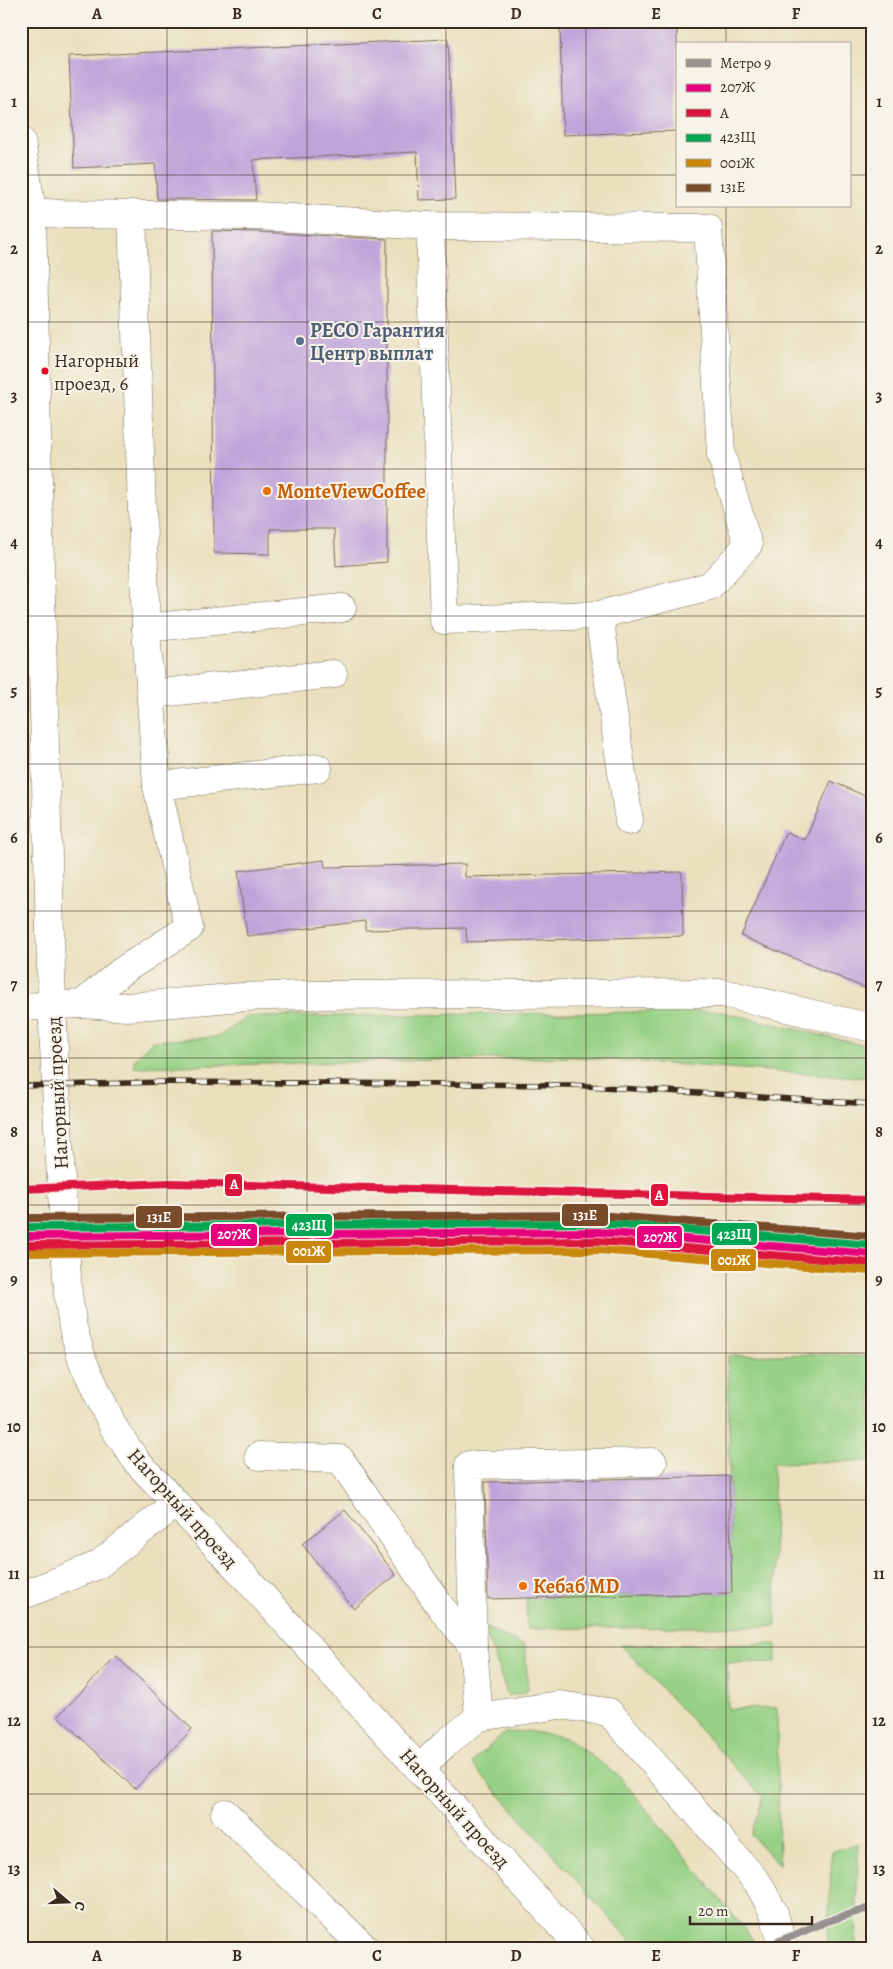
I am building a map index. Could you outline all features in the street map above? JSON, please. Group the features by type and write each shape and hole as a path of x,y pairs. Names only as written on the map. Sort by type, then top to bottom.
{"street":[{"name":"Нагорный проезд","path":"21,141 32,212 38,516 52,1005 66,1267 74,1328 84,1362 114,1428 137,1462 238,1569 581,1948"},
{"path":"32,212 257,216 430,226 708,228 721,454 748,545 710,586 598,615 444,620 430,226"},
{"path":"82,1004 122,971 189,928 157,786 146,628 132,214"},
{"path":"146,628 342,608"},
{"path":"598,615 629,821"},
{"path":"151,694 333,674"},
{"path":"157,786 318,768"},
{"path":"21,1007 82,1004 126,1007 242,997 306,995 723,993 872,1028"},
{"path":"259,1456 340,1459 440,1606 473,1647"},
{"path":"479,1717 473,1647 469,1466 653,1462"},
{"path":"21,1596 98,1565 175,1504"},
{"path":"419,1769 445,1744 479,1717 559,1705 609,1712 758,1883 774,1913 783,1948"},
{"path":"225,1813 365,1948"}],"green space":[{"path":"718,1011 872,1047 872,1078 571,1057 134,1067 134,1060 152,1041 218,1037 247,1017"},
{"path":"826,1354 872,1357 872,1461 773,1463 776,1626 527,1629 526,1598 731,1593 728,1356"},
{"path":"484,1627 525,1646 528,1689 525,1693 508,1696"},
{"path":"776,1644 776,1662 727,1663 728,1709 777,1708 779,1865 751,1835 763,1797 621,1645"},
{"path":"528,1731 567,1738 620,1777 760,1948 637,1948 472,1764 477,1757 505,1733"},
{"path":"858,1843 856,1948 827,1948 832,1852"}],"building":[{"path":"677,22 676,131 563,135 560,26"},
{"path":"448,39 455,199 419,200 417,152 253,160 256,200 157,199 155,164 74,168 69,56"},
{"name":"РЕСО Гарантия Центр выплат","path":"212,231 387,239 387,562 336,566 334,529 270,529 270,554 214,553"},
{"path":"831,781 872,799 872,991 741,936 786,832 805,840"},
{"path":"324,860 325,867 465,864 465,877 682,872 683,936 467,942 466,928 365,930 365,921 247,936 238,871"},
{"path":"729,1476 732,1593 488,1599 485,1482"},
{"path":"345,1510 396,1575 354,1609 302,1544"},
{"path":"116,1656 192,1729 135,1789 58,1716"}],"railway":[{"path":"21,1086 163,1082 571,1085 872,1104"}],"metro line":[{"name":"9","path":"764,1948 825,1922 872,1907"}],"transit line":[{"name":"A","path":"21,1189 170,1183 872,1200"},
{"name":"131Е","path":"21,1218 598,1215 872,1236"},
{"name":"423Щ","path":"21,1227 598,1223 872,1245"},
{"name":"207Ж","path":"21,1236 598,1232 872,1254"},
{"name":"A","path":"21,1245 598,1241 871,1263"},
{"name":"001Ж","path":"21,1253 597,1250 871,1271"}],"place":[{"name":"РЕСО Гарантия Центр выплат","path":"300,341"},
{"name":"Нагорный проезд, 6","path":"45,371"},
{"name":"MonteViewCoffee","path":"267,491"},
{"name":"Кебаб MD","path":"523,1586"}]}
